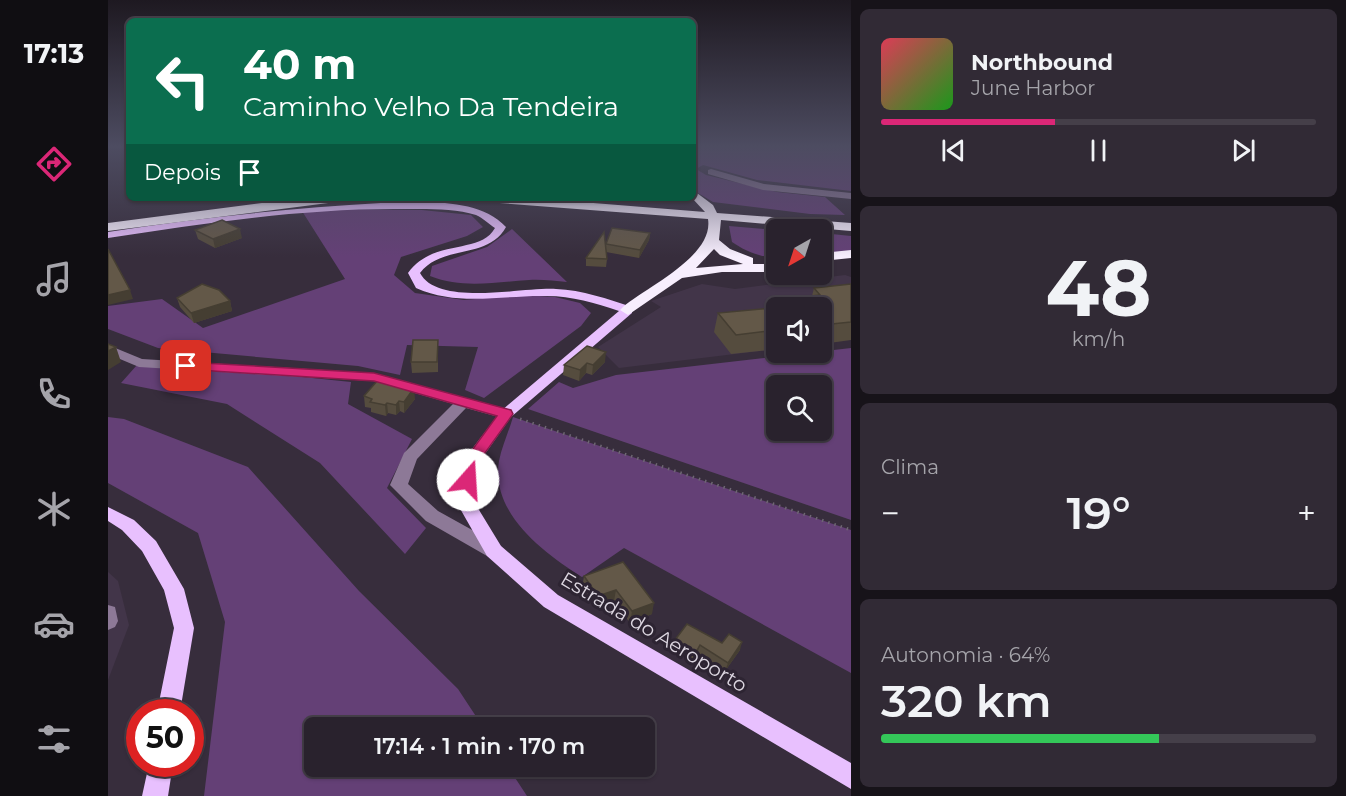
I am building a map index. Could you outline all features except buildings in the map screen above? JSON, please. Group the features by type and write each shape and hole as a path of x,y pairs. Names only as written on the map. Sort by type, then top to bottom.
{"highway":[{"path":"108,221 256,201"},
{"path":"108,227 306,201"},
{"path":"524,201 851,227"},
{"path":"694,201 851,221"},
{"path":"682,274 711,227 714,214 694,201"},
{"path":"711,227 714,242 742,265"},
{"path":"656,288 670,270 714,242"},
{"path":"832,256 851,254"},
{"path":"695,256 766,267"},
{"path":"832,262 851,260"},
{"path":"628,310 656,288 682,274 766,262"}],"main road":[{"path":"108,235 268,213 331,207 391,206 477,211 494,217 501,227 499,234 488,241 423,261 414,273 420,285 451,296 550,292 589,298 628,310"},
{"name":"Estrada do Aeroporto","path":"628,310 506,414 474,457 468,480 467,505 494,551 551,601 851,777"},
{"path":"108,513 128,525 149,546 174,589 184,628 171,699"},
{"path":"155,796 159,777"}],"street":[{"path":"750,183 763,187 851,196"},
{"path":"108,349 138,363 374,377 506,414"},
{"path":"464,401 410,457 399,485 432,516 494,551"},
{"path":"108,613 108,621"}],"path":[{"path":"506,414 851,530"}],"shaded area":[{"path":"696,183 740,183 777,192 825,197 845,215 810,214 713,202 696,192"},
{"path":"784,183 851,183 851,191"},
{"path":"422,210 471,215 483,227 467,236 401,257 394,275 415,293 464,300 523,295 555,297 580,303 591,313 581,326 484,398 465,390 478,347 407,345 400,375 358,366 158,348 108,329 108,306 162,299 203,328 345,279 302,211"},
{"path":"729,226 766,229 766,256 748,251 732,242"},
{"path":"512,229 567,282 534,280 467,284 430,276 432,266 487,247"},
{"path":"832,234 851,236 851,251 832,252"},
{"path":"845,275 851,277 851,340 832,319 832,297 766,297 766,350 619,368 598,347 661,307 651,301 702,284 735,289 766,285 832,285 832,277"},
{"path":"851,348 851,520 528,409 559,382 573,388 616,375 766,358 766,363 832,363 832,350"},
{"path":"137,365 243,371 351,382 348,404 412,439 387,488 426,528 405,554 320,463 227,404 121,383"},
{"path":"108,417 124,419 248,467 359,591 458,689 476,717 304,717 304,777 515,777 527,796 204,796 225,622 198,533 108,483"},
{"path":"513,417 851,530 851,673 624,548 582,577 552,556 523,530 503,498 498,480 499,461"},
{"path":"108,572 118,581 129,625 108,680"}],"route":[{"path":"186,366 374,377 506,414 474,457 468,480"}]}
